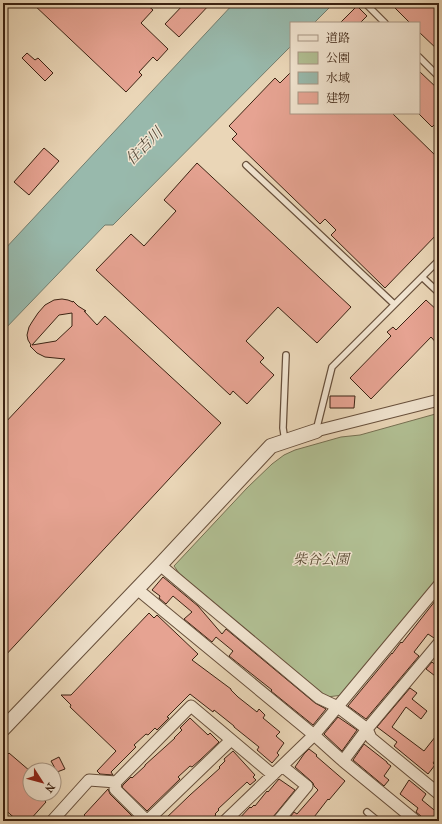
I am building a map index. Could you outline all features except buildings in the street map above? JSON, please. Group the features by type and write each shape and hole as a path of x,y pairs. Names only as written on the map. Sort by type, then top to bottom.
{"street":[{"path":"3,730 160,566 271,446 316,431 439,400"},
{"path":"160,566 319,698 338,707 367,729 372,738 439,794"},
{"path":"226,821 314,735 439,585"},
{"path":"137,589 416,821"},
{"path":"343,761 367,729 439,643"},
{"path":"231,740 147,821 115,789 116,782 191,706 273,775"},
{"path":"278,821 307,786 282,766"},
{"path":"52,821 89,780 116,782"}],"lane":[{"path":"365,3 384,22"},
{"path":"420,58 439,78"},
{"path":"246,165 394,304"},
{"path":"316,431 332,367 439,260"},
{"path":"422,276 439,293"},
{"path":"285,441 283,428 286,355"},
{"path":"367,812 378,821"}],"green space":[{"name":"柴谷公園","path":"439,413 439,578 343,695 327,697 314,688 191,584 174,566 247,488 272,464 284,455 295,450 341,437 360,435"}],"water":[{"name":"住吉川","path":"234,3 334,3 315,22 290,22 290,47 113,225 105,225 3,331 3,251"}]}
